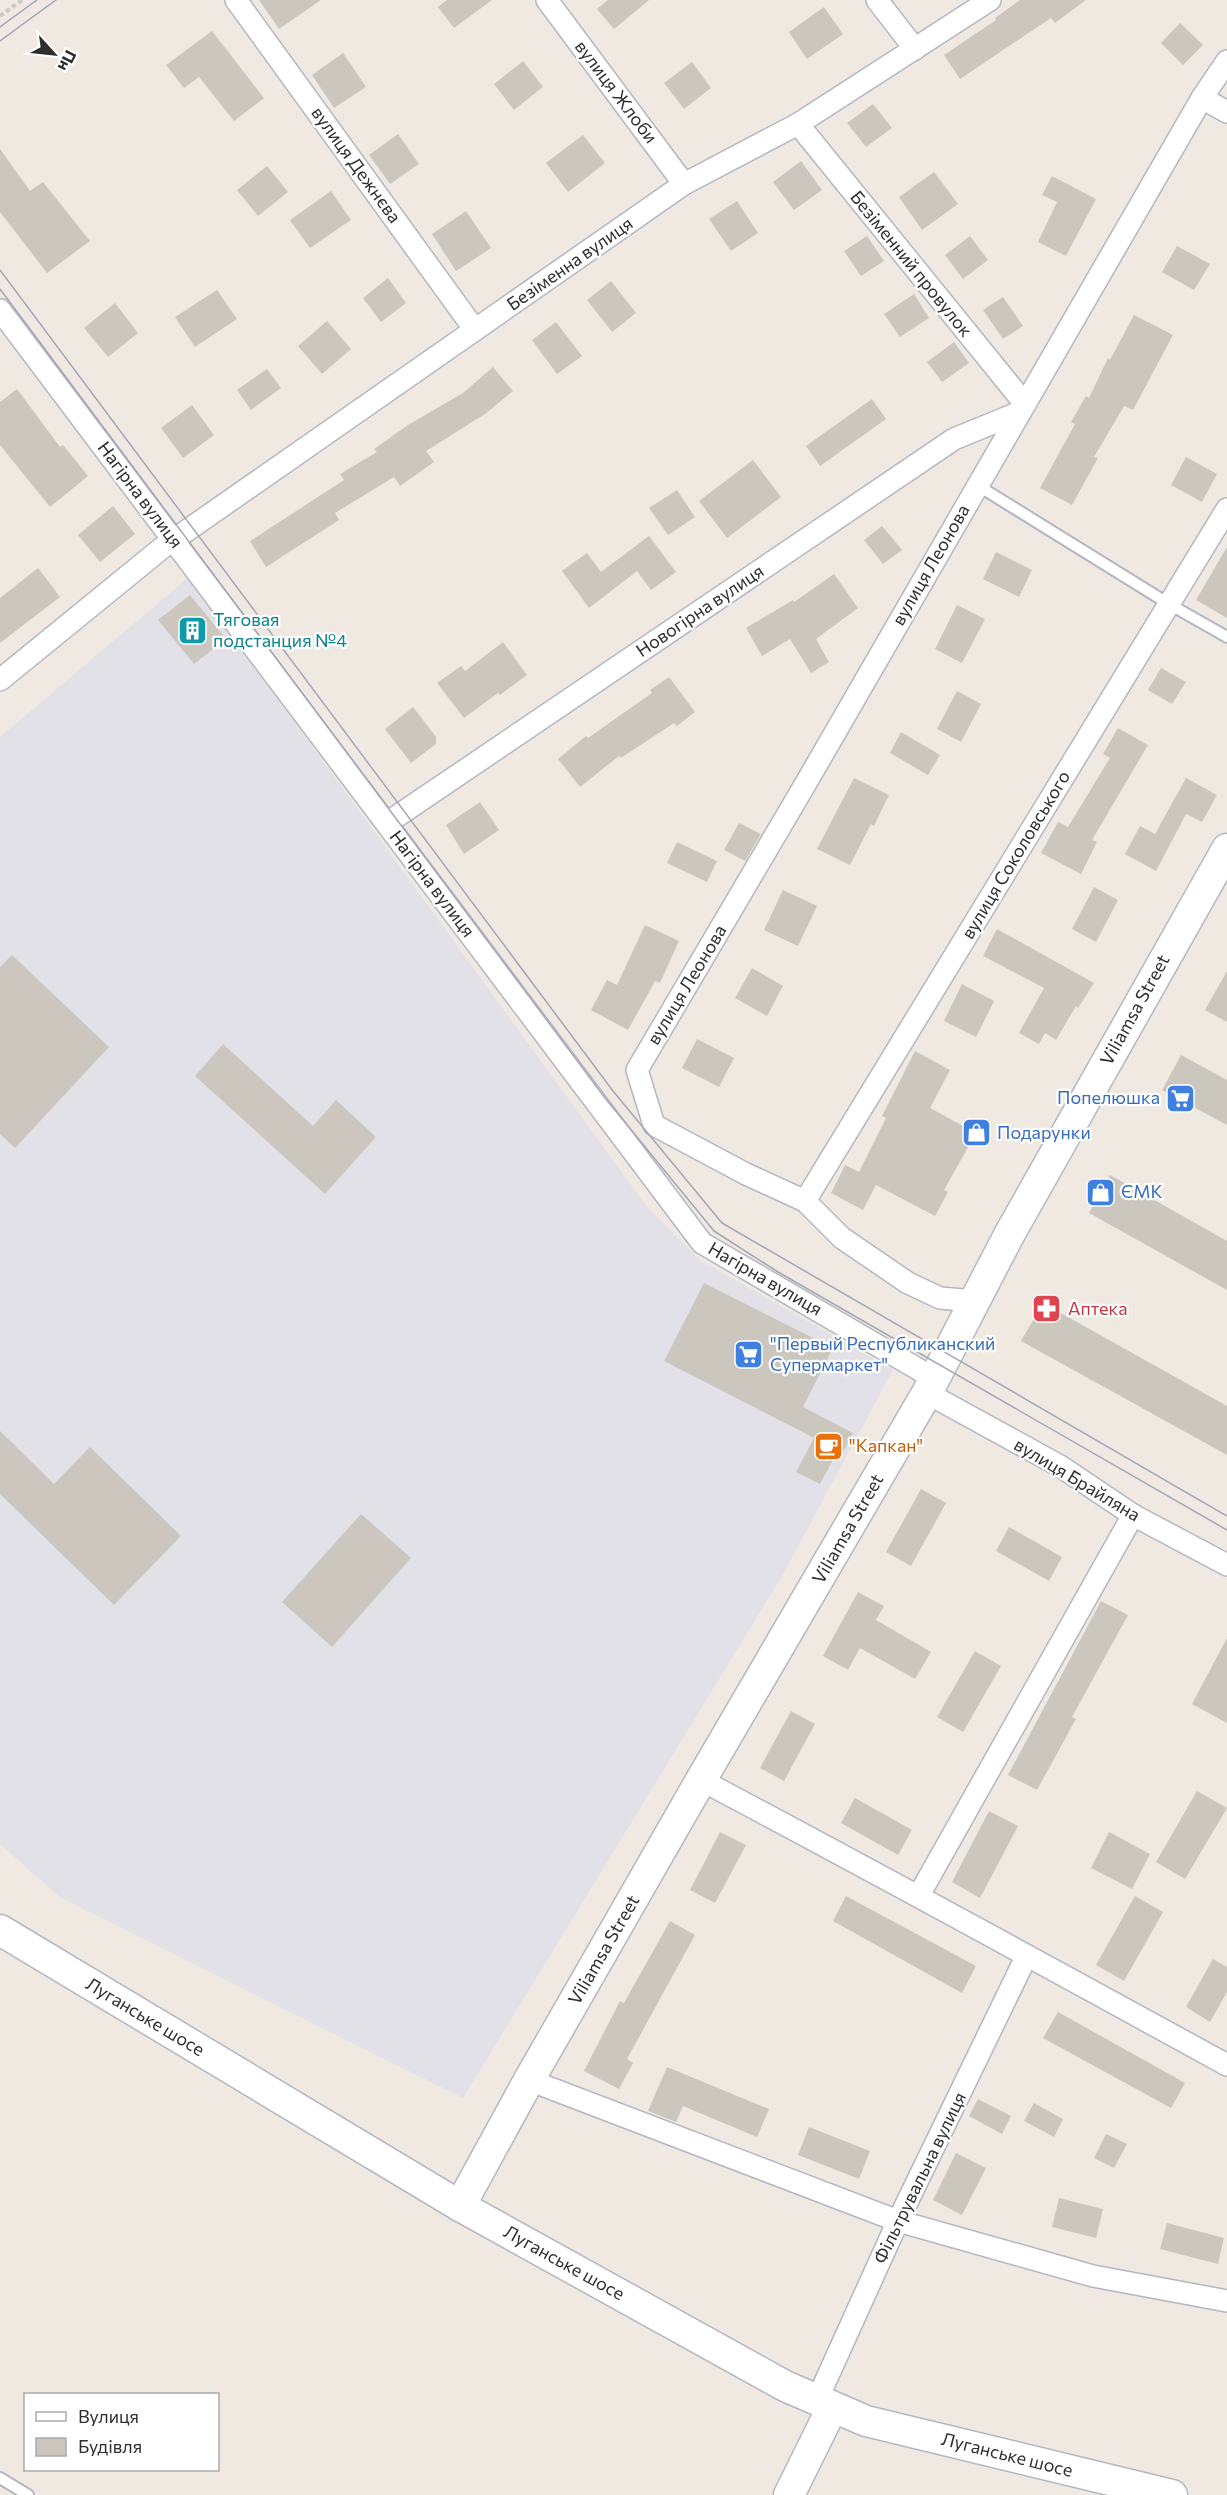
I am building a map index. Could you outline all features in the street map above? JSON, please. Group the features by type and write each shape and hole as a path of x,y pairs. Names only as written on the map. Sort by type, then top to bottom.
{"street":[{"name":"вулиця Дежнєва","path":"236,0 475,330"},
{"name":"вулиця Жлоби","path":"547,0 684,184"},
{"path":"877,0 915,49"},
{"name":"Безіменна вулиця","path":"168,544 684,184 798,124 990,0"},
{"name":"вулиця Леонова","path":"805,1202 746,1174 654,1125 637,1070 806,783 1202,98 1227,61"},
{"path":"1202,98 1227,112"},
{"name":"Безіменний провулок","path":"798,124 1022,408"},
{"name":"Нагірна вулиця","path":"0,310 168,544 387,823 702,1243 931,1386"},
{"name":"Новогірна вулиця","path":"387,823 954,439 1022,408"},
{"name":"вулиця Соколовського","path":"805,1202 1227,509"},
{"name":"Нагірна вулиця","path":"0,680 168,544"},
{"name":"Viliamsa Street","path":"460,2206 529,2080 701,1780 931,1386 1070,1126 1227,849"},
{"path":"805,1202 842,1238 908,1283 940,1298 976,1301"},
{"name":"вулиця Брайляна","path":"931,1386 1060,1466 1133,1515 1227,1565"},
{"path":"919,1895 1133,1515"},
{"path":"701,1780 919,1895 1026,1957 1227,2065"},
{"name":"Луганське шосе","path":"0,1930 460,2206 774,2380 866,2421 1172,2495"},
{"name":"Фільтрувальна вулиця","path":"825,2404 898,2221 1026,1957"},
{"path":"529,2080 898,2221 1093,2276 1227,2301"},
{"path":"789,2495 825,2404"}],"lane":[{"path":"977,485 1169,604 1227,637"},
{"path":"0,2478 28,2495"}],"path":[{"path":"0,16 22,0"}],"shaded area":[{"path":"189,577 647,1207 700,1260 893,1370 782,1576 463,2098 61,1898 0,1844 0,737"}],"building":[{"path":"259,0 321,0 279,29"},
{"path":"447,0 492,0 454,28 438,7"},
{"path":"608,0 649,0 614,29 597,9"},
{"path":"1020,0 1086,0 1055,23 1051,18 960,79 944,55 996,20 995,18"},
{"path":"824,7 843,34 807,59 789,32"},
{"path":"1180,23 1203,45 1183,65 1161,43"},
{"path":"212,31 264,98 234,121 199,77 184,88 166,65"},
{"path":"343,53 366,87 334,108 312,75"},
{"path":"523,61 543,87 514,110 494,84"},
{"path":"692,62 711,88 684,109 664,83"},
{"path":"873,104 892,128 866,147 847,123"},
{"path":"398,134 419,164 390,184 369,155"},
{"path":"583,135 605,163 568,192 546,163"},
{"path":"0,149 30,191 43,182 90,241 47,273 0,212"},
{"path":"801,161 822,190 794,210 773,182"},
{"path":"267,166 288,192 258,216 237,190"},
{"path":"934,172 958,204 922,230 899,197"},
{"path":"1052,176 1096,199 1066,256 1038,242 1057,202 1042,195"},
{"path":"331,191 351,220 310,248 290,220"},
{"path":"737,201 758,233 731,251 709,219"},
{"path":"466,211 491,248 456,271 432,234"},
{"path":"867,236 884,261 861,276 844,251"},
{"path":"970,236 988,260 963,279 945,255"},
{"path":"1177,246 1210,264 1194,290 1162,272"},
{"path":"388,278 406,303 381,322 363,298"},
{"path":"611,281 636,313 612,332 587,300"},
{"path":"217,290 237,319 195,347 175,317"},
{"path":"914,294 929,318 900,337 884,314"},
{"path":"1003,297 1023,326 1003,339 983,310"},
{"path":"115,303 138,333 108,357 84,328"},
{"path":"1134,315 1173,335 1133,410 1124,406 1094,457 1098,458 1072,505 1040,488 1075,424 1071,422 1086,396 1089,398 1108,358 1110,360"},
{"path":"327,321 351,349 322,374 298,346"},
{"path":"556,322 582,356 557,374 532,340"},
{"path":"954,342 969,363 942,382 927,362"},
{"path":"493,367 513,391 485,414 426,451 434,462 400,486 394,477 335,513 339,520 266,567 250,541 344,480 340,474 377,452 374,449 408,425 463,393"},
{"path":"267,369 281,388 251,410 237,390"},
{"path":"17,389 60,447 63,445 88,476 50,507 0,445 0,402"},
{"path":"872,399 886,419 820,466 806,446"},
{"path":"192,405 214,435 183,458 161,428"},
{"path":"1186,457 1217,474 1202,502 1171,485"},
{"path":"753,460 781,497 727,538 699,501"},
{"path":"677,490 695,517 668,535 649,508"},
{"path":"113,506 135,534 100,562 78,535"},
{"path":"882,526 902,550 883,564 864,540"},
{"path":"649,536 676,572 651,590 637,571 589,608 562,571 587,553 601,572"},
{"path":"1227,547 1227,618 1196,600"},
{"path":"996,552 1032,570 1019,597 983,579"},
{"path":"38,568 60,597 0,643 0,598"},
{"path":"834,574 858,608 816,639 829,662 811,673 790,639 762,656 746,628 793,600 794,602"},
{"name":"Тяговая подстанция №4","path":"190,595 226,639 194,664 158,620"},
{"path":"957,605 985,619 962,663 935,649"},
{"path":"503,642 527,675 464,718 437,683 461,666 465,671"},
{"path":"1161,668 1186,682 1172,704 1148,690"},
{"path":"669,677 695,712 677,726 674,723 621,758 619,756 580,787 558,759 586,736 588,738 652,693 650,690"},
{"path":"957,691 981,704 961,742 937,729"},
{"path":"413,707 436,737 436,744 411,763 385,729"},
{"path":"1118,728 1148,745 1092,840 1097,842 1081,874 1041,853 1058,822 1068,827 1110,758 1103,754"},
{"path":"901,732 940,755 928,775 890,753"},
{"path":"854,778 889,795 874,826 871,824 850,865 817,849"},
{"path":"1186,778 1217,795 1202,822 1186,814 1156,871 1125,854 1140,826 1155,834"},
{"path":"480,802 499,830 464,854 446,825"},
{"path":"739,823 761,834 745,861 724,850"},
{"path":"677,842 717,861 707,882 667,863"},
{"path":"1094,887 1118,900 1096,942 1072,929"},
{"path":"783,890 817,906 798,946 764,930"},
{"path":"645,925 679,941 660,983 655,981 628,1030 591,1010 607,980 617,985"},
{"path":"997,929 1094,983 1078,1008 1076,1006 1056,1040 1045,1033 1039,1044 1019,1033 1044,988 983,956"},
{"path":"12,955 109,1047 15,1148 0,1134 0,967"},
{"path":"752,968 783,986 767,1016 735,998"},
{"path":"1227,971 1227,1022 1205,1010"},
{"path":"962,984 994,1001 976,1037 944,1021"},
{"path":"697,1039 734,1058 719,1087 682,1068"},
{"path":"223,1044 313,1126 336,1100 376,1137 325,1194 195,1076"},
{"path":"915,1051 950,1070 930,1108 976,1133 944,1190 948,1192 935,1216 876,1185 863,1210 831,1193 845,1165 859,1172 886,1118 882,1116"},
{"path":"1181,1055 1227,1080 1227,1125 1162,1090"},
{"path":"1110,1175 1227,1241 1227,1290 1089,1213"},
{"name":"\"Первый Республиканский Супермаркет\"","path":"704,1283 833,1348 803,1407 853,1433 839,1460 834,1458 820,1484 796,1472 814,1438 664,1361"},
{"path":"1043,1303 1227,1406 1227,1455 1021,1341"},
{"path":"0,1431 54,1484 90,1447 181,1536 114,1605 0,1494"},
{"path":"921,1489 946,1503 911,1566 886,1552"},
{"path":"361,1514 411,1558 332,1647 282,1602"},
{"path":"1009,1527 1062,1557 1049,1581 996,1551"},
{"path":"858,1592 884,1606 876,1620 931,1652 915,1679 860,1648 848,1670 823,1656"},
{"path":"1101,1601 1128,1615 1072,1717 1076,1719 1037,1790 1008,1775"},
{"path":"1227,1638 1227,1723 1192,1704"},
{"path":"975,1651 1001,1666 963,1732 937,1717"},
{"path":"791,1711 815,1724 784,1781 760,1768"},
{"path":"1197,1791 1227,1808 1185,1879 1156,1862"},
{"path":"855,1798 912,1830 898,1855 841,1823"},
{"path":"989,1811 1018,1826 980,1898 952,1882"},
{"path":"720,1832 746,1845 715,1903 690,1890"},
{"path":"1109,1832 1150,1854 1132,1889 1091,1868"},
{"path":"846,1896 976,1966 962,1993 833,1921"},
{"path":"1135,1896 1163,1912 1124,1981 1096,1965"},
{"path":"670,1921 695,1935 627,2059 633,2063 619,2089 584,2071 620,2001 624,2003"},
{"path":"1213,1959 1227,1967 1227,1992 1210,2022 1186,2007"},
{"path":"1058,2012 1185,2083 1171,2108 1043,2038"},
{"path":"667,2067 769,2109 757,2137 683,2106 676,2122 648,2111"},
{"path":"978,2099 1011,2116 1002,2134 969,2116"},
{"path":"1034,2103 1063,2119 1054,2137 1024,2121"},
{"path":"809,2127 870,2151 859,2179 798,2155"},
{"path":"1106,2134 1127,2144 1114,2168 1094,2158"},
{"path":"956,2153 986,2168 962,2215 933,2200"},
{"path":"1059,2198 1103,2209 1096,2238 1052,2227"},
{"path":"1167,2223 1224,2238 1218,2264 1160,2249"}],"tram line":[{"path":"0,27 37,0"},
{"path":"0,41 56,0"},
{"path":"0,270 613,1091 722,1223 1227,1516"},
{"path":"0,289 605,1098 714,1231 778,1272 1227,1530"}],"place":[{"name":"Тяговая подстанция №4","path":"192,630"},
{"name":"Попелюшка","path":"1181,1098"},
{"name":"Подарунки","path":"976,1133"},
{"name":"ЄМК","path":"1100,1192"},
{"name":"Аптека","path":"1047,1309"},
{"name":"\"Первый Республиканский Супермаркет\"","path":"749,1354"},
{"name":"\"Капкан\"","path":"828,1446"}]}
